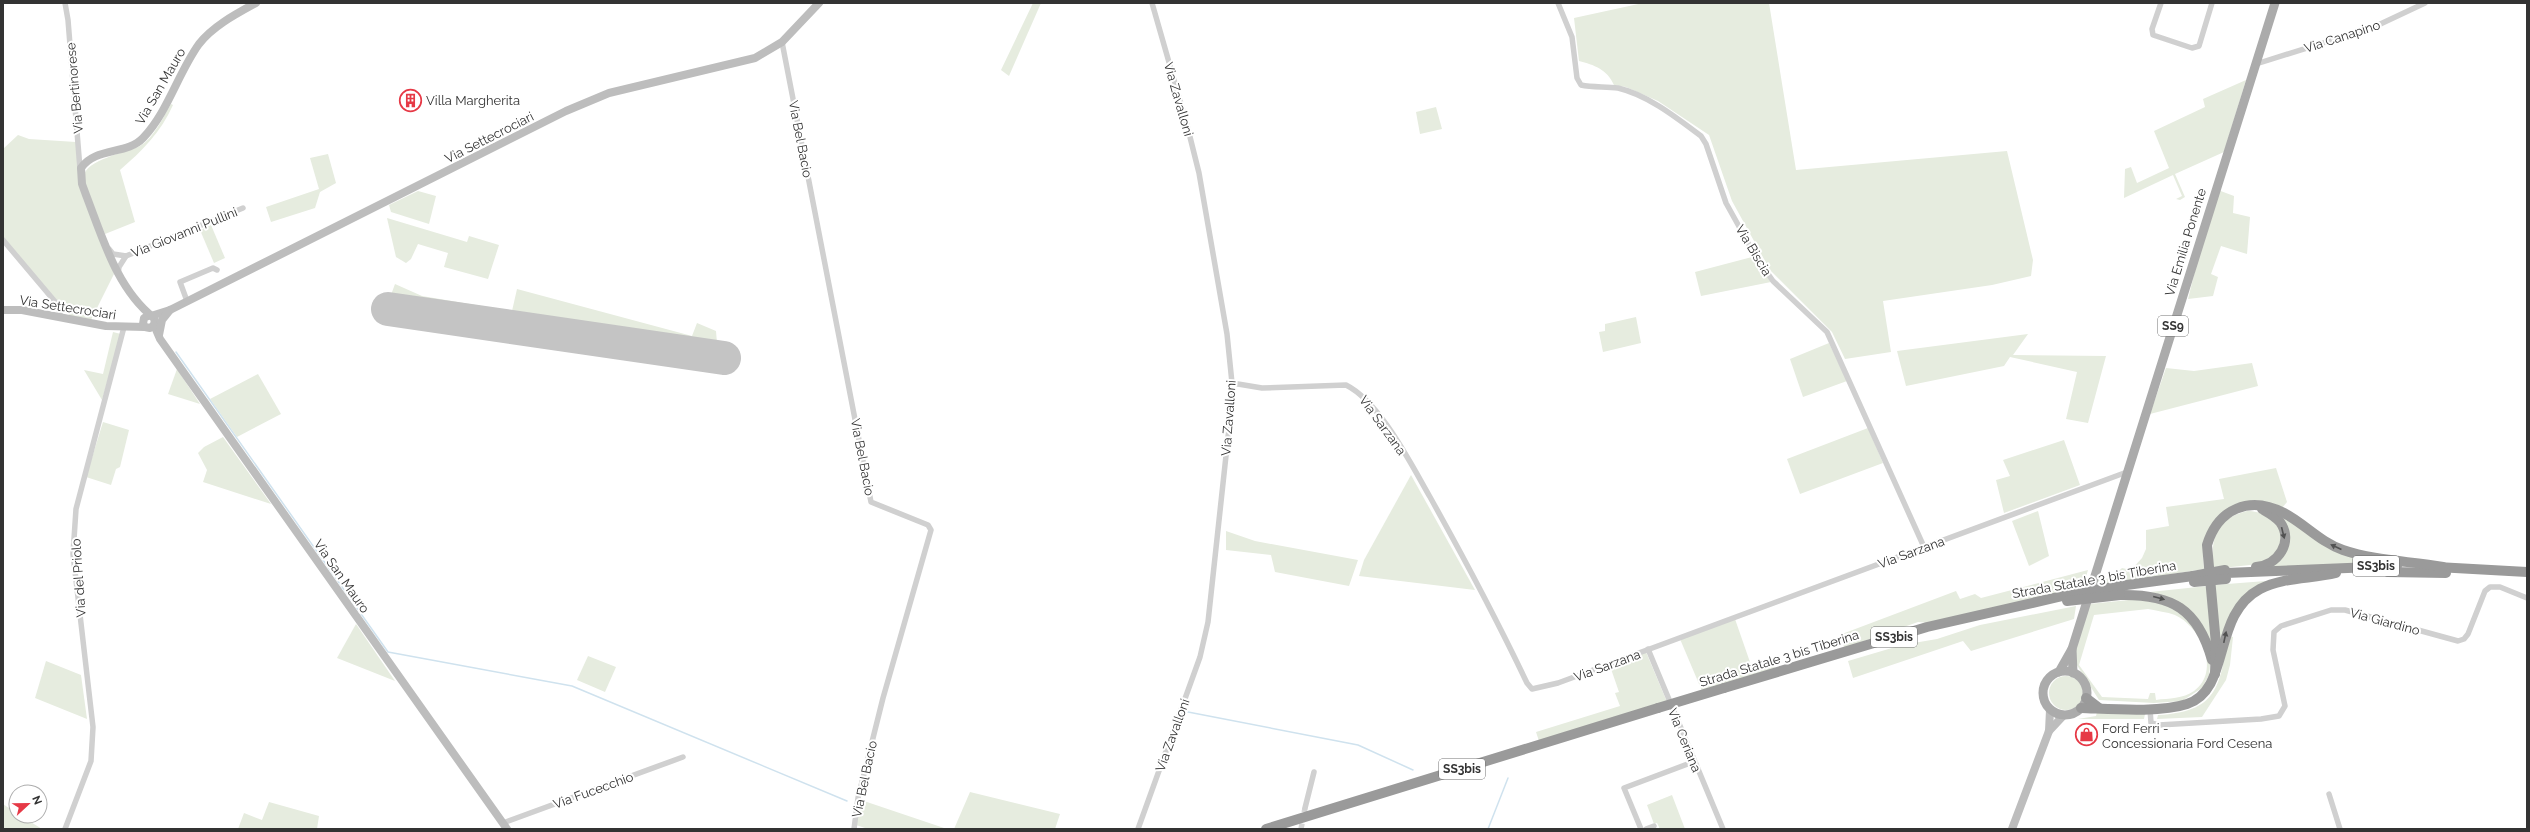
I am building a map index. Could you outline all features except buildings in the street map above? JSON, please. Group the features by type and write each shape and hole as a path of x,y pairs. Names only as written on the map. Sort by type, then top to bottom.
{"highway":[{"path":"2215,674 2216,644 2207,545 2212,529 2221,517 2233,510 2257,506 2275,509 2285,513 2323,540 2342,549 2360,555 2443,567"},
{"path":"2226,574 2274,561 2281,553 2285,539 2280,522 2273,515 2257,506"},
{"name":"Strada Statale 3 bis Tiberina","path":"1266,829 1725,691 1929,633 2067,598 2226,574 2336,567 2443,567 2527,572"},
{"path":"2081,708 2173,708 2188,704 2200,697 2209,687 2215,674 2227,628 2235,612 2246,599 2259,589 2273,584 2336,573"},
{"name":"Strada Statale 3 bis Tiberina","path":"2226,574 2442,573 2527,578"},
{"path":"2120,591 2162,598 2177,605 2189,614 2204,636 2215,674"},
{"path":"2086,698 2099,708"},
{"name":"Strada Statale 3 bis Tiberina","path":"1286,829 1659,711"}],"main road":[{"name":"Via San Mauro","path":"256,3 228,18 200,43 172,93 143,138 132,145 90,159 82,168 81,173 86,195 118,275 149,322 505,826"},
{"name":"Via Settecrociari","path":"3,310 22,310 61,316 106,326 127,327 149,322 187,301 566,111 608,93 755,58 782,42 819,3"},
{"name":"Via Emilia Ponente","path":"2059,672 2072,649 2275,3"},
{"path":"159,337 162,320 170,310"},
{"name":"Via Emilia Ponente","path":"2072,649 2073,673"},
{"path":"2059,672 2073,673 2084,683 2086,698 2081,708 2070,715 2063,716 2050,710 2044,703 2043,689 2048,678 2059,672"},
{"path":"2012,829 2049,732 2050,710"},
{"path":"2049,732 2063,716"}],"street":[{"name":"Via Bertinorese","path":"65,3 68,20 81,173"},
{"name":"Via Zavalloni","path":"1138,829 1200,657 1208,622 1229,428 1232,383 1227,334 1199,173 1187,125 1152,3"},
{"name":"Via Biscia","path":"1558,3 1569,25 1577,78 1581,85 1619,89 1633,94 1657,106 1701,136 1706,144 1726,203 1756,257 1773,281 1827,332 1924,547"},
{"path":"2161,3 2152,29 2154,35 2192,48 2199,46 2212,3"},
{"name":"Via Canapino","path":"2256,64 2374,27 2426,3"},
{"name":"Via Bel Bacio","path":"782,42 872,502 928,525 931,530 883,698 858,798 854,829"},
{"name":"Via Giovanni Pullini","path":"113,262 243,208"},
{"path":"3,240 57,304 61,316"},
{"name":"Via Giovanni Pullini","path":"107,248 123,258"},
{"name":"Via Giovanni Pullini","path":"118,275 123,258"},
{"path":"187,301 180,282 213,268 217,270"},
{"name":"Via del Priolo","path":"65,829 91,761 93,727 73,554 76,509 127,327"},
{"name":"Via Sarzana","path":"1232,383 1262,388 1346,385 1358,391 1399,444 1481,587 1527,683 1532,690 1558,683 2127,472"},
{"name":"Via Giardino","path":"2150,708 2151,723 2159,725 2261,720 2279,716 2284,706 2273,650 2274,632 2281,626 2331,610 2363,613 2458,640 2464,639 2468,634 2485,591 2490,587 2500,587 2527,598"},
{"name":"Via Ceriana","path":"1648,649 1723,829"},
{"name":"Via Fucecchio","path":"505,826 683,757"},
{"path":"1641,829 1624,788 1694,762"},
{"path":"1305,808 1314,772"},
{"path":"2329,794 2340,829"},
{"path":"1646,829 1654,826"}],"shaded area":[{"path":"1033,3 1041,3 1009,76 1001,70"},
{"path":"1643,3 1769,3 1796,170 2007,151 2033,260 2031,276 1992,285 1883,301 1891,352 1845,359 1832,332 1770,270 1732,201 1709,135 1658,101 1626,87 1614,85 1608,75 1600,68 1579,61 1574,18"},
{"path":"2246,80 2224,152 2175,174 2185,197 2180,200 2176,199 2182,196 2173,175 2124,198 2125,169 2131,167 2137,183 2169,168 2154,131 2205,107 2203,99"},
{"path":"171,104 173,105 168,115 157,132 136,156 120,170 135,222 105,234 86,191 84,177 86,171 99,161 140,146 150,138"},
{"path":"1436,107 1442,129 1420,134 1416,112"},
{"path":"18,135 29,139 76,142 79,178 114,274 91,320 70,316 3,237 3,149"},
{"path":"328,154 336,183 320,192 315,208 271,222 266,207 319,189 310,158"},
{"path":"2218,190 2234,196 2233,213 2250,217 2247,254 2221,246 2211,274 2218,277 2213,296 2188,299 2208,219"},
{"path":"418,191 436,196 429,224 391,212 389,205"},
{"path":"387,218 467,242 469,236 499,245 488,279 444,267 448,253 418,244 411,259 406,263 396,257"},
{"path":"211,225 225,258 214,263 200,230"},
{"path":"1752,257 1771,282 1701,296 1695,272"},
{"path":"395,284 422,296 512,311 517,289 692,336 697,323 716,331 717,343 723,346 724,354 644,339 388,303"},
{"path":"1636,317 1641,343 1603,352 1599,332 1605,331 1605,324"},
{"path":"113,332 121,334 102,400 84,370 103,374"},
{"path":"2028,334 2013,355 2106,356 2088,423 2066,419 2077,372 2010,357 2004,366 1906,386 1897,351"},
{"path":"1829,343 1847,381 1803,397 1790,359"},
{"path":"2252,363 2258,386 2150,414 2166,368 2194,371"},
{"path":"177,369 200,404 168,394"},
{"path":"258,374 281,414 237,437 210,399"},
{"path":"103,422 129,430 120,467 116,469 111,485 86,477"},
{"path":"1868,428 1883,463 1800,494 1787,459"},
{"path":"223,437 271,504 203,482 207,470 198,453 204,447"},
{"path":"2064,440 2080,485 2004,513 1996,480 2010,476 2003,460"},
{"path":"2276,468 2287,502 2282,508 2255,500 2238,504 2220,515 2203,555 2204,569 2097,586 2098,580 2111,578 2122,568 2131,570 2142,558 2146,549 2146,530 2169,526 2166,507 2224,499 2219,479"},
{"path":"1411,475 1475,590 1359,576 1364,560"},
{"path":"2038,511 2049,556 2029,566 2012,521"},
{"path":"2247,511 2257,512 2268,516 2276,523 2281,532 2278,552 2259,564 2213,569 2213,548 2217,531 2228,519"},
{"path":"2276,513 2377,563 2269,567 2283,555 2286,544"},
{"path":"1226,531 1255,541 1358,560 1349,586 1275,572 1271,555 1226,550"},
{"path":"2088,570 2083,587 1930,623 1918,622 1844,648 1842,634 1956,591 1960,599 1975,594 1981,598"},
{"path":"2279,580 2251,592 2220,648 2214,585"},
{"path":"2207,586 2214,655 2205,630 2192,613 2175,600 2150,592"},
{"path":"2149,598 2186,614 2208,650 2210,665 2209,675 2202,688 2182,701 2154,703 2099,700 2075,662 2075,650 2089,604","holes":["2148,609 2175,615 2192,629 2199,639 2207,661 2206,672 2202,682 2190,694 2176,698 2156,700 2155,693 2150,693 2148,699 2102,697 2079,665 2094,615"]},
{"path":"2076,606 2074,619 1971,651 1963,641 1853,678 1848,661 1902,645 1937,639 1980,625"},
{"path":"1735,619 1751,665 1772,659 1775,669 1702,691 1680,639"},
{"path":"356,624 395,681 337,658"},
{"path":"2228,636 2233,637 2230,665 2226,680 2202,717 2157,719 2158,715 2178,713 2193,709 2204,702 2212,694 2218,683 2222,669"},
{"path":"1646,652 1667,702 1539,741 1536,732 1620,706 1615,693 1619,692 1610,666"},
{"path":"588,656 616,667 605,692 577,680"},
{"path":"46,661 81,675 87,719 35,698"},
{"path":"2069,676 2078,681 2082,686 2082,700 2078,705 2073,709 2063,710 2059,709 2050,700 2049,690 2050,686 2059,677"},
{"path":"2097,712 2145,714 2144,719 2078,719 2096,716"},
{"path":"970,792 1060,814 1055,829 954,829"},
{"path":"1672,795 1685,829 1660,829 1657,823 1654,824 1647,805"},
{"path":"861,800 947,829 868,829 856,825"},
{"path":"269,802 319,816 317,829 238,829 244,813 262,820"},
{"path":"3,804 8,807 8,824 34,824 42,829 3,829"}],"waterway":[{"path":"176,352 388,652 572,686 847,801"},
{"path":"1188,712 1358,745 1413,770"},
{"path":"1488,829 1508,778"}],"runway":[{"path":"388,309 724,358"}],"tunnel":[{"path":"1301,829 1305,808"}],"place":[{"name":"Villa Margherita","path":"410,100"},
{"name":"Ford Ferri - Concessionaria Ford Cesena","path":"2087,735"}]}
